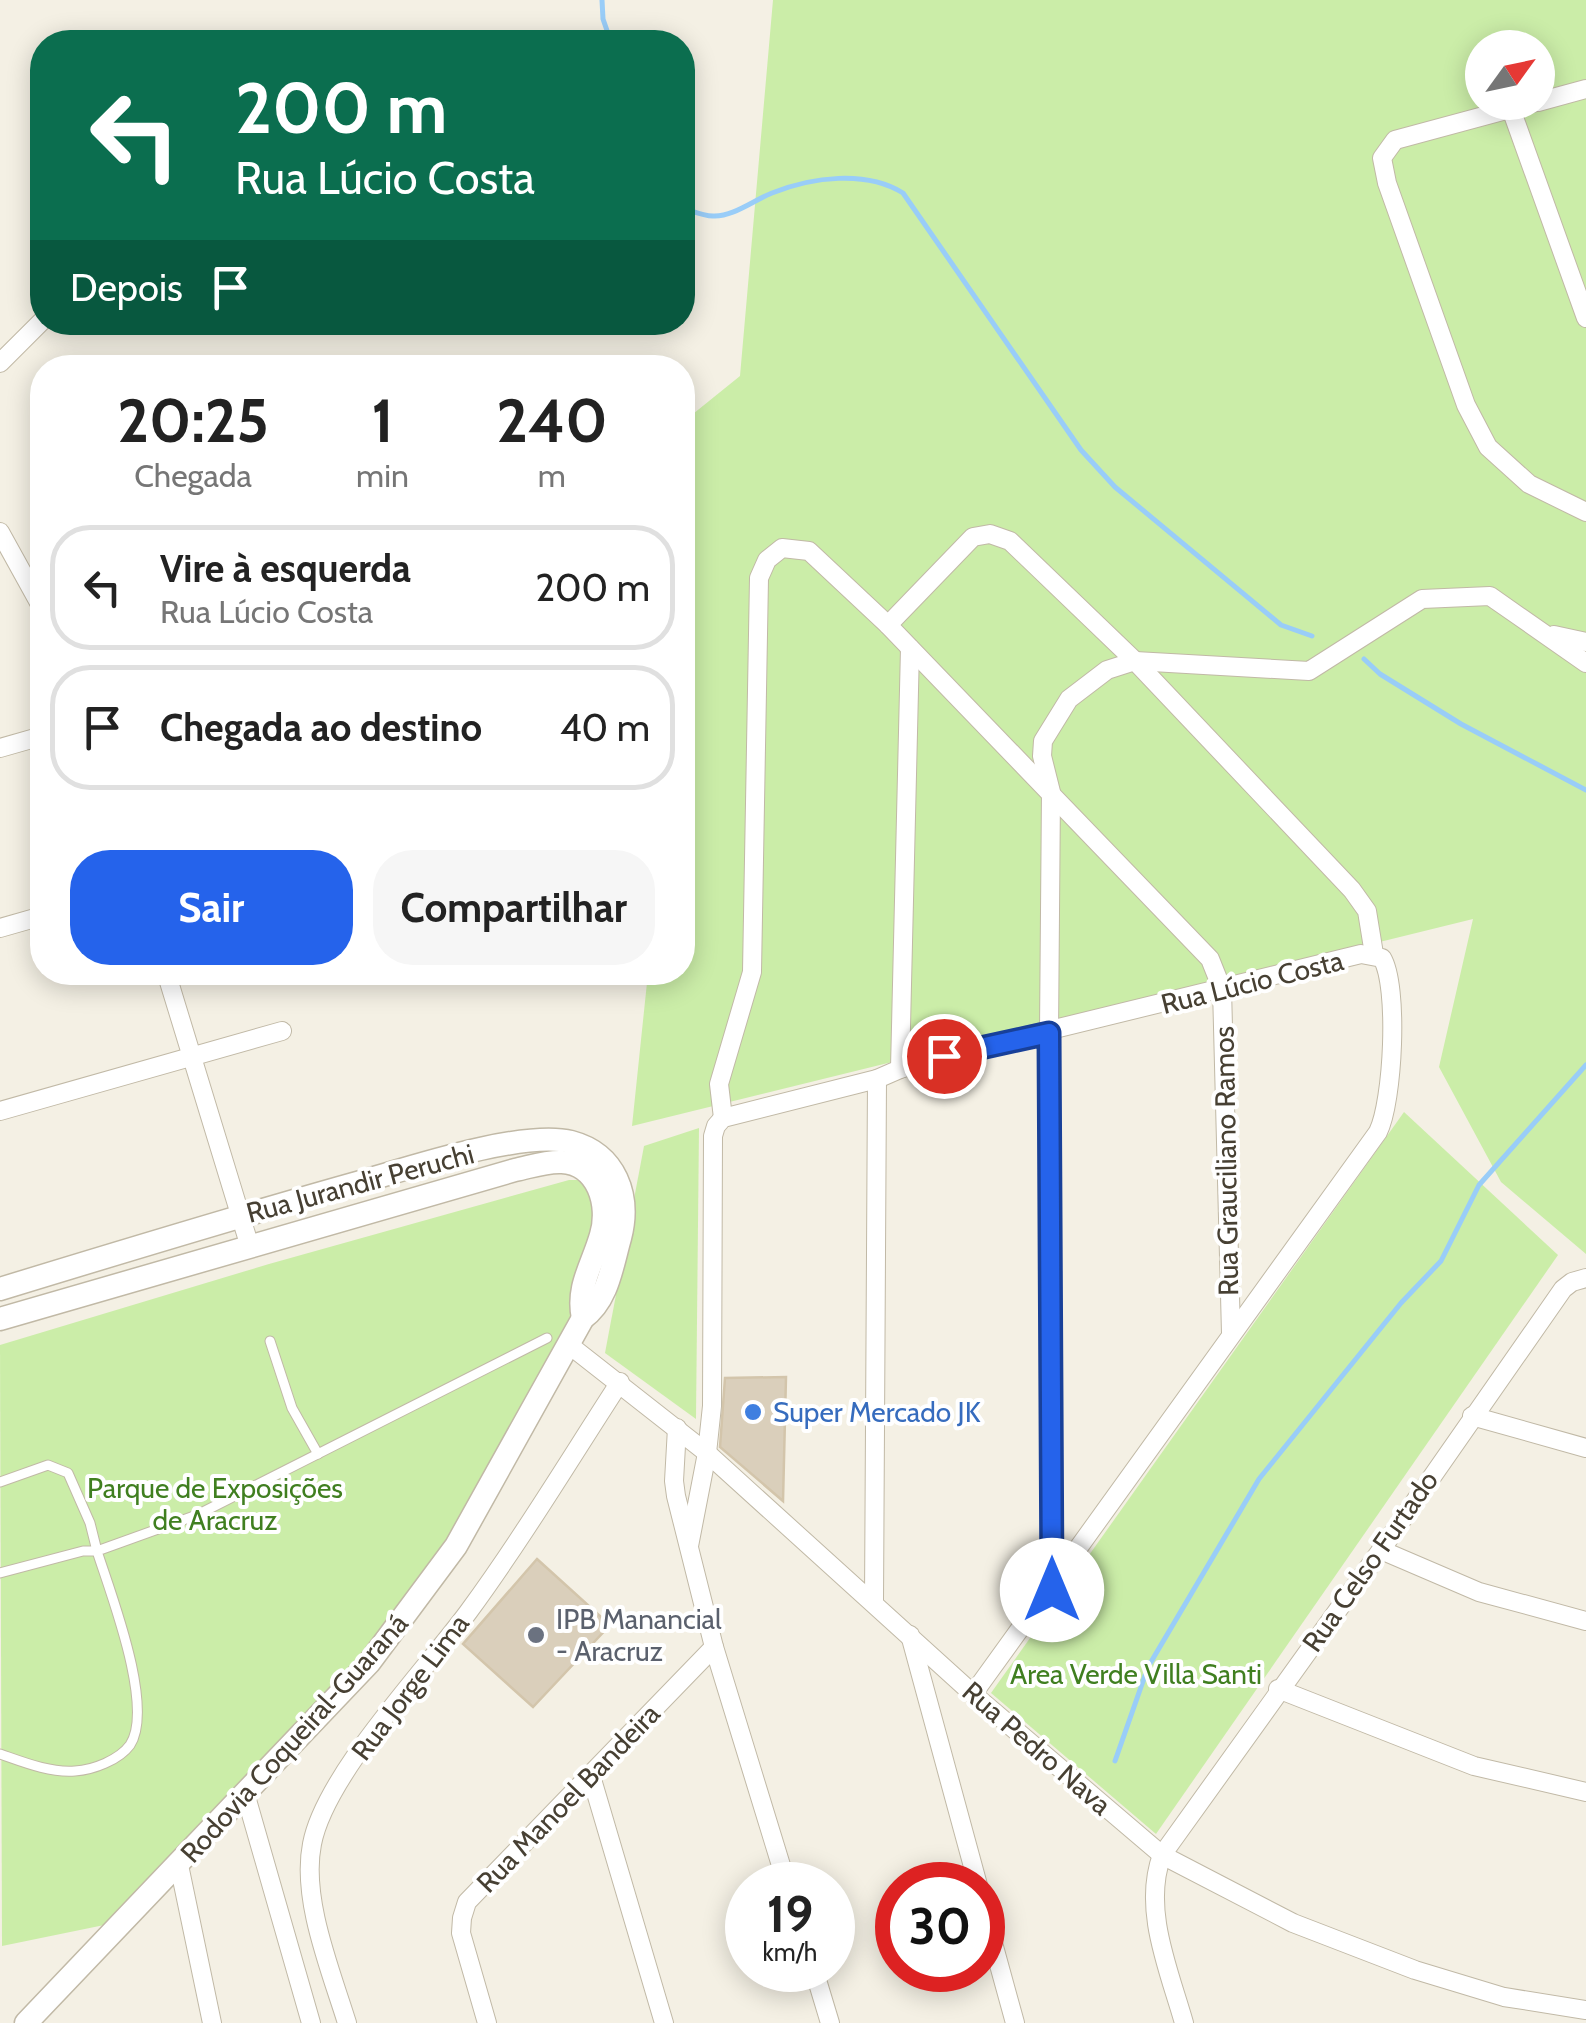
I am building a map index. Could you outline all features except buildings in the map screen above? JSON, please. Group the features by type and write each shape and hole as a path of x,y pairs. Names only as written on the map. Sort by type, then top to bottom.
{"street":[{"path":"1555,98 1586,90"},
{"path":"1470,120 1394,140 1382,158 1387,183 1466,404 1488,447 1530,484 1586,512"},
{"path":"1516,120 1586,318"},
{"path":"0,363 30,334"},
{"path":"0,532 5,551 30,590"},
{"path":"888,625 973,537 990,534 1010,542 1135,661 1352,890 1368,911 1374,954"},
{"path":"689,1546 712,1406 713,1136 723,1118 720,1084 752,972 759,578 767,560 782,548 809,551 888,625 1210,959 1222,989"},
{"path":"1052,1590 1051,792 1042,741 1070,699 1107,670 1135,661 1310,671 1422,599 1490,596 1586,663"},
{"path":"1548,634 1586,642"},
{"path":"900,1069 910,648"},
{"path":"0,748 30,739"},
{"path":"0,928 30,919"},
{"name":"Rua Lúcio Costa","path":"723,1118 877,1080 900,1069 1362,954 1382,958 1391,977 1389,1100 1385,1117 1370,1144 1230,1333 1052,1590 973,1694"},
{"path":"170,985 250,1247"},
{"name":"Rua Grauciliano Ramos","path":"1222,989 1230,1333"},
{"path":"0,1112 282,1031"},
{"path":"874,1602 877,1080"},
{"name":"Rua Jurandir Peruchi","path":"0,1289 474,1150 558,1140 587,1148 600,1157 623,1192 621,1232 600,1271"},
{"name":"Rua Jurandir Peruchi","path":"0,1319 515,1170 562,1162 584,1169 601,1195 600,1271"},
{"name":"Rodovia Coqueiral-Guaraná","path":"26,2023 369,1663 403,1622 456,1546 557,1341 599,1302 600,1271"},
{"name":"Rua Celso Furtado","path":"1162,1855 1563,1289 1586,1278"},
{"name":"Rua Pedro Nava","path":"557,1341 620,1382 707,1453 973,1694 1162,1855 1293,1923 1415,1970 1504,1997 1586,2010"},
{"name":"Rua Jorge Lima","path":"347,2023 319,1930 311,1882 312,1845 324,1808 348,1768 468,1612 526,1529 620,1382"},
{"path":"1472,1416 1586,1448"},
{"path":"677,1428 674,1481 689,1546 714,1647 781,1862"},
{"path":"1381,1550 1479,1592 1586,1621"},
{"path":"910,1634 972,1862"},
{"name":"Rua Manoel Bandeira","path":"487,2023 461,1933 467,1902 714,1647"},
{"path":"1278,1689 1474,1766 1586,1792"},
{"path":"591,1776 664,2023"},
{"path":"246,1792 311,2023"},
{"path":"1162,1855 1154,1888 1155,1912 1184,2023"},
{"path":"179,1865 212,2023"},
{"path":"1005,1987 1015,2023"},
{"path":"821,1992 830,2023"}],"lane":[{"path":"270,1341 292,1408 318,1454"},
{"path":"0,1573 83,1551 97,1551 196,1516 557,1341"},
{"path":"0,1482 48,1465 68,1473 90,1523 125,1638 138,1707 130,1746 94,1768 73,1772 40,1767 0,1754"}],"green space":[{"path":"773,0 1586,0 1586,1254 1501,1182 1439,1067 1473,919 632,1126 647,985 695,985 695,412 740,376"},
{"name":"Area Verde Villa Santi","path":"1404,1112 1558,1255 1156,1834 991,1693"},
{"path":"699,1128 696,1419 605,1353 644,1146"},
{"name":"Parque de Exposições de Aracruz","path":"569,1180 586,1180 605,1196 571,1334 416,1602 114,1923 2,1946 0,1345"}],"waterway":[{"path":"602,0 607,30"},
{"path":"695,212 721,216 788,187 839,178 873,181 903,193 1081,450 1115,487 1281,625 1312,636"},
{"path":"1364,659 1380,674 1461,724 1586,790"},
{"path":"1115,1761 1148,1667 1259,1479 1401,1303 1441,1261 1479,1185 1586,1065"}],"place":[{"name":"Super Mercado JK","path":"753,1412"},
{"name":"IPB Manancial - Aracruz","path":"536,1635"}],"route":[{"path":"944,1056 1049,1033 1052,1590"}]}
